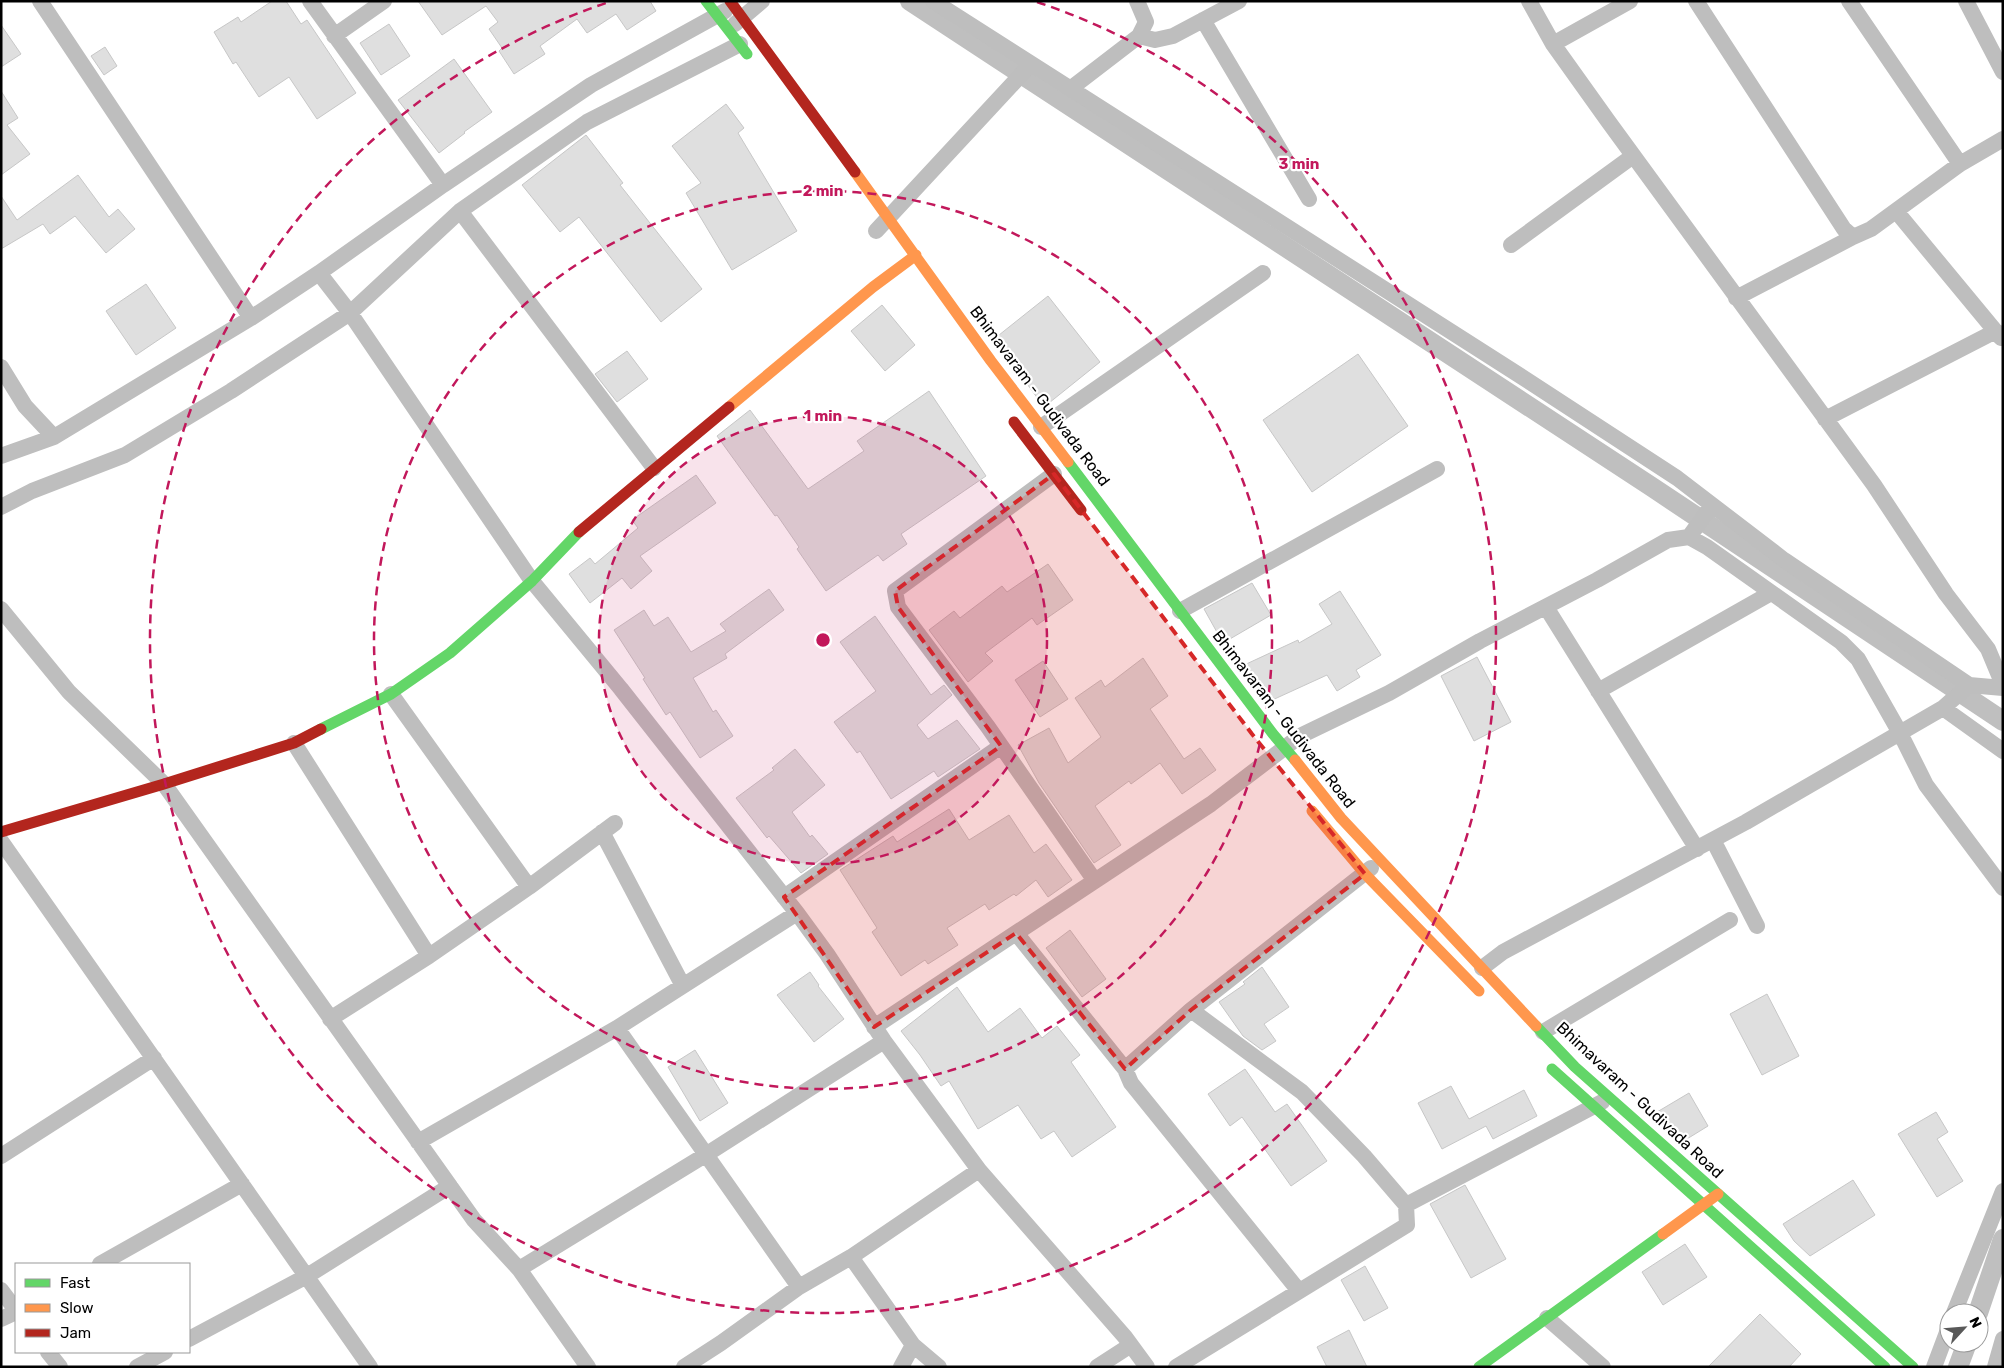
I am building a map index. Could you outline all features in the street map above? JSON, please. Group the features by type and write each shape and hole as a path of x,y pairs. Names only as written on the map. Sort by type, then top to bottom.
{"main road":[{"path":"706,1 751,60"},
{"name":"Bhimavaram - Gudivada Road","path":"736,8 916,255 990,361 1273,734 1341,818 1575,1066 1913,1367"},
{"path":"1,832 294,744 391,694 450,653 532,581 574,536 873,286 898,262 916,255"},
{"path":"898,262 909,277"},
{"path":"1006,411 1090,521"},
{"path":"1305,801 1365,874 1490,1002"},
{"path":"1542,1058 1594,1108 1885,1367"},
{"path":"1478,1367 1704,1206 1718,1194"}],"street":[{"path":"40,1 251,318"},
{"path":"310,1 442,185"},
{"path":"334,36 384,1"},
{"path":"1,456 54,437 251,318 320,274 442,185 591,86 717,15 762,1"},
{"path":"933,1 1520,374 1677,478 1784,560 1969,685 2003,686 1988,649 1946,594 1874,485 1736,298 1553,44 1529,1"},
{"path":"1070,89 1139,36 1146,22 1137,1"},
{"path":"1139,36 1155,40 1165,38 1239,1"},
{"path":"1553,44 1630,1"},
{"path":"1696,1 1844,229 1853,237"},
{"path":"1849,1 1960,164"},
{"path":"1966,1 2003,72"},
{"path":"728,29 736,8"},
{"path":"1204,20 1308,199"},
{"path":"1,507 32,491 125,454 231,391 350,313 460,211 587,122 740,44"},
{"path":"876,231 1030,64"},
{"path":"1736,298 1872,228 1960,164 2003,139"},
{"path":"1510,245 1633,156"},
{"path":"1825,418 1999,335 1896,210"},
{"path":"460,211 654,468"},
{"path":"1041,427 1263,273"},
{"path":"320,274 350,313 532,581 621,689 797,913 827,954 874,1027 979,1170 1147,1367"},
{"path":"1,367 25,406 54,437"},
{"path":"1180,611 1437,469"},
{"path":"1054,474 895,591 898,607 1001,746 1095,881"},
{"path":"1690,537 1712,505"},
{"path":"874,1027 1211,804 1300,736 1389,693 1480,641 1597,580 1668,540 1690,537 1840,642 1858,659 1900,733 1926,786 2003,888"},
{"path":"1598,691 1771,593"},
{"path":"1546,607 1697,848"},
{"path":"1,609 69,692 164,784 474,1220 519,1268 588,1367"},
{"path":"1482,968 1503,952 1713,840 1900,733 1943,708 1969,685"},
{"path":"391,694 529,887"},
{"path":"1943,708 2003,751"},
{"path":"294,744 429,956"},
{"path":"784,897 1001,746"},
{"path":"330,1019 429,956 529,887 609,827 683,986"},
{"path":"1713,840 1757,926"},
{"path":"1,841 370,1367"},
{"path":"1125,1069 1191,1010 1365,874 1380,860"},
{"path":"418,1142 617,1028 797,913"},
{"path":"1543,1032 1730,920"},
{"path":"1016,933 1125,1069 1131,1083 1299,1291"},
{"path":"1176,1367 1407,1225 1406,1205 1364,1156 1302,1092 1191,1010"},
{"path":"617,1028 799,1287"},
{"path":"519,1268 707,1154 884,1041"},
{"path":"1,1156 154,1058"},
{"path":"1406,1205 1594,1108 1610,1097"},
{"path":"684,1367 799,1287 851,1257 979,1170"},
{"path":"102,1263 242,1184"},
{"path":"190,1338 307,1276 450,1186"},
{"path":"1958,1303 2003,1191"},
{"path":"851,1257 913,1345 939,1367"},
{"path":"1,1290 15,1310"},
{"path":"1,1319 15,1312"},
{"path":"1547,1318 1603,1367"},
{"path":"1995,1367 2003,1339"},
{"path":"901,1367 913,1345"},
{"path":"1097,1367 1130,1345"},
{"path":"49,1353 60,1367"},
{"path":"137,1367 163,1353"},
{"path":"1934,1367 1939,1353"}],"highlighted area":[{"path":"1054,474 1252,734 1365,874 1191,1010 1125,1069 1016,933 874,1027 784,897 1001,746 898,607 895,591"}],"building":[{"path":"272,1 286,1 301,24 307,20 356,93 317,119 289,77 259,97 236,62 233,64 214,32 238,17 241,22"},
{"path":"418,1 650,1 656,11 627,30 616,14 587,33 577,19 540,46 545,54 514,74 499,51 502,48 489,29 498,22 486,6 442,35"},
{"path":"389,24 410,56 381,75 360,43"},
{"path":"1,25 21,54 1,67"},
{"path":"105,47 117,66 104,75 91,56"},
{"path":"454,59 492,112 439,153 398,100"},
{"path":"1,91 18,118 7,125 30,154 1,175"},
{"path":"726,104 744,128 738,133 797,231 732,270 686,193 701,183 672,146"},
{"path":"586,135 623,183 620,185 702,289 661,322 579,217 560,232 522,185"},
{"path":"78,175 109,217 118,209 135,229 106,253 75,216 50,234 43,224 1,249 1,196 17,220"},
{"path":"146,284 176,328 136,355 106,311"},
{"path":"1048,296 1100,362 1044,407 994,339"},
{"path":"882,305 915,345 885,371 851,331"},
{"path":"627,351 648,379 617,402 595,374"},
{"path":"1358,354 1408,426 1312,492 1263,420"},
{"path":"929,391 986,476 901,534 907,544 883,561 878,555 826,591 797,549 799,547 777,515 775,516 717,436 750,410 808,489 864,451 857,441"},
{"path":"696,475 716,503 640,556 652,571 631,589 622,578 590,603 569,574 590,558 595,564 638,528 632,520"},
{"path":"1048,564 1073,600 1037,625 1032,618 985,653 993,661 968,682 929,630 954,611 960,618 1002,586 1007,592"},
{"path":"1252,583 1271,615 1223,643 1204,609"},
{"path":"769,589 784,610 725,654 727,658 693,678 713,712 716,710 733,736 700,758 670,712 666,715 614,630 644,610 654,626 668,617 691,652 726,631 720,624"},
{"path":"1340,591 1381,655 1356,670 1360,677 1337,691 1327,675 1268,702 1242,666 1298,640 1299,643 1332,624 1319,604"},
{"path":"875,616 931,695 944,685 952,695 917,725 928,739 957,720 980,749 938,777 934,771 891,799 860,751 857,753 834,722 876,691 840,642"},
{"path":"1477,657 1511,722 1474,741 1441,676"},
{"path":"1143,658 1168,696 1150,709 1184,759 1200,748 1216,770 1182,794 1160,763 1131,784 1129,781 1095,806 1121,845 1094,863 1039,783 1018,745 1049,728 1068,763 1101,737 1075,698 1101,680 1105,687"},
{"path":"1043,661 1068,699 1040,717 1015,680"},
{"path":"795,749 825,785 792,812 810,837 812,835 828,854 801,873 769,836 767,838 736,798 774,770 772,768"},
{"path":"949,809 969,840 1009,815 1034,853 1046,844 1072,880 1048,897 1036,880 1016,896 1014,894 989,910 985,904 947,928 958,945 928,964 925,960 901,976 872,932 877,928 840,870 893,836 897,842"},
{"path":"1070,930 1106,979 1082,997 1046,948"},
{"path":"1262,967 1289,1007 1264,1024 1276,1041 1262,1050 1243,1036 1219,1002 1245,984 1243,982"},
{"path":"810,972 818,986 844,1019 814,1042 777,995"},
{"path":"957,987 988,1032 1020,1008 1042,1038 1057,1026 1080,1055 1071,1062 1116,1127 1072,1157 1054,1131 1041,1139 1018,1105 978,1129 949,1081 941,1086 901,1031"},
{"path":"1767,994 1799,1056 1762,1075 1730,1014"},
{"path":"695,1050 728,1103 700,1121 668,1067"},
{"path":"1245,1069 1275,1112 1287,1104 1327,1161 1291,1186 1242,1117 1230,1126 1208,1094"},
{"path":"1451,1086 1469,1119 1524,1090 1537,1116 1493,1139 1486,1126 1442,1149 1418,1103"},
{"path":"1689,1093 1708,1126 1682,1142 1652,1115"},
{"path":"1936,1112 1948,1132 1937,1139 1963,1181 1937,1197 1898,1134"},
{"path":"1853,1180 1875,1215 1810,1256 1794,1241 1783,1224"},
{"path":"1465,1185 1506,1259 1471,1278 1430,1204"},
{"path":"1685,1244 1707,1277 1663,1305 1642,1272"},
{"path":"1365,1266 1388,1308 1364,1321 1341,1280"},
{"path":"1760,1314 1801,1354 1789,1367 1708,1367"},
{"path":"1349,1330 1367,1367 1327,1367 1317,1347"}],"waterway":[{"path":"910,1 1652,487 2003,721"},
{"path":"1981,1303 2003,1239"},
{"path":"1958,1367 1963,1353"}],"traffic: fast":[{"path":"706,1 747,54"},
{"path":"1068,462 1273,734 1295,760"},
{"path":"321,729 391,694 450,653 532,581 579,532"},
{"path":"1536,1026 1575,1067 1913,1367"},
{"path":"1552,1069 1885,1367"},
{"path":"1479,1367 1663,1234"}],"traffic: slow":[{"path":"855,172 991,361 1068,462"},
{"path":"729,407 873,287 916,255"},
{"path":"1295,760 1341,818 1536,1026"},
{"path":"1312,811 1365,874 1479,991"},
{"path":"1663,1234 1718,1194"}],"traffic: jam":[{"path":"730,1 855,172"},
{"path":"579,532 729,407"},
{"path":"1014,422 1081,510"},
{"path":"1,832 294,743 321,729"}]}
